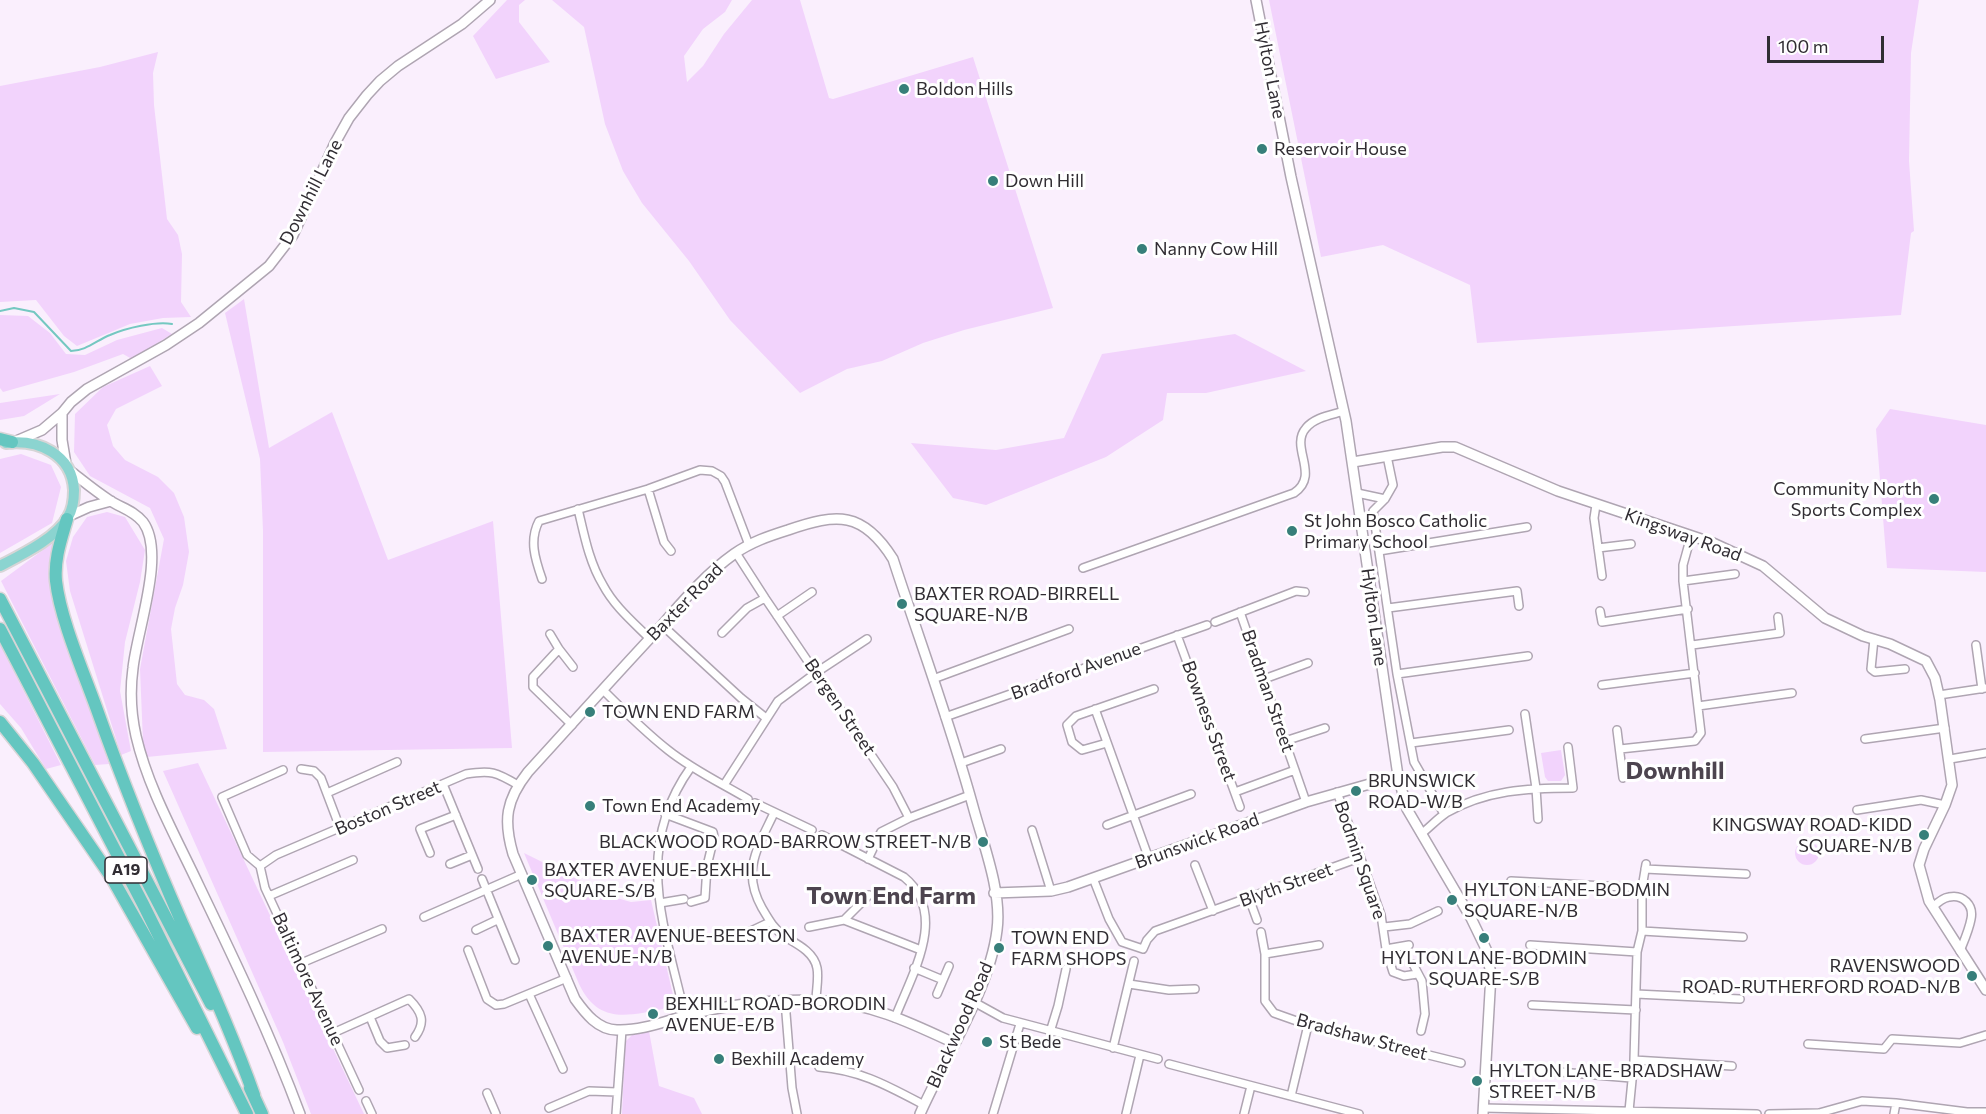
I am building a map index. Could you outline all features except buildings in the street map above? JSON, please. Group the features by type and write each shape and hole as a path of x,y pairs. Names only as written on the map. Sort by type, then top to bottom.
{"highway":[{"path":"68,517 55,564 56,582 63,612 120,774 233,1037 254,1095"},
{"name":"A19","path":"0,598 185,953 262,1114"},
{"name":"A19","path":"0,629 154,925 246,1114"},
{"path":"0,722 33,763 112,878 246,1114"}],"main road":[{"path":"0,566 40,543 68,517 74,497 72,479 60,458 43,446 31,442 6,442"}],"street":[{"name":"Downhill Lane","path":"6,442 42,430 87,389 166,345 199,323 270,266 293,235 349,117 367,95 398,66 462,24 490,0"},
{"name":"Hylton Lane","path":"1256,0 1294,188 1344,411 1398,776 1407,809 1471,918 1486,949 1491,974 1491,991 1483,1111"},
{"path":"1083,568 1294,493 1304,485 1306,479 1302,434 1306,427 1318,419 1344,411"},
{"path":"62,413 62,440 68,469 111,501 130,510 141,520 148,531 153,548 150,578 132,670 131,705 135,733 146,770 255,1004 300,1114"},
{"name":"Kingsway Road","path":"1353,462 1442,447 1455,447 1558,491 1713,543 1763,566 1825,618 1926,661 1935,678 1939,695 1952,785 1919,865 1924,886 1933,907"},
{"path":"1387,456 1393,486 1385,499 1373,511 1397,674 1414,762 1444,814"},
{"path":"542,579 535,557 535,529 539,521 648,489 700,470 712,471 725,483 749,545"},
{"path":"648,489 664,542 671,551"},
{"path":"1357,493 1385,499"},
{"path":"68,517 89,507 111,501"},
{"path":"1596,505 1594,518 1602,576"},
{"path":"578,509 587,547 602,584 612,599 649,638"},
{"name":"Baxter Road","path":"518,785 698,585 736,553 763,538 816,520 836,518 851,521 872,531 893,559 970,795"},
{"path":"1379,551 1527,527"},
{"path":"1620,749 1695,741 1701,733 1683,581 1683,565 1691,536"},
{"path":"1598,548 1631,544"},
{"name":"Bergen Street","path":"736,553 893,787 909,818"},
{"path":"1683,581 1735,574"},
{"path":"1215,622 1296,591 1305,592"},
{"path":"1388,608 1517,591 1520,606"},
{"path":"777,616 812,592"},
{"path":"722,633 747,608 765,598"},
{"path":"1600,610 1602,622 1688,609"},
{"name":"Bradman Street","path":"1240,612 1306,802"},
{"path":"1692,645 1780,633 1778,617"},
{"path":"662,625 766,718"},
{"name":"Bradford Avenue","path":"945,717 1207,625"},
{"path":"933,679 1069,629"},
{"path":"550,634 573,667"},
{"name":"Bowness Street","path":"1177,635 1240,807"},
{"path":"724,785 778,701 867,639"},
{"path":"1874,639 1871,669 1875,672 1905,669"},
{"path":"1939,695 1984,688 1976,645"},
{"path":"559,649 533,677 533,687 572,724"},
{"path":"1397,674 1528,656"},
{"path":"1264,679 1308,663"},
{"path":"1602,685 1695,673"},
{"path":"1107,743 1082,750 1072,742 1067,725 1076,716 1154,688"},
{"path":"603,690 646,733 691,766 751,801 812,830"},
{"path":"1698,706 1792,693"},
{"path":"1095,709 1149,859"},
{"path":"1525,714 1536,788 1538,819"},
{"path":"1285,741 1325,728"},
{"path":"1865,739 1945,728"},
{"path":"1411,743 1509,729"},
{"path":"1617,730 1623,778"},
{"path":"1421,834 1444,814 1482,797 1510,790 1573,788 1568,747"},
{"path":"961,763 1001,749"},
{"path":"1950,759 1986,753"},
{"path":"327,794 397,762"},
{"path":"685,1016 656,875 657,853 665,814 691,766"},
{"path":"301,769 314,771 321,778 340,828"},
{"path":"260,866 247,855 222,798 283,770"},
{"name":"Bradman Street","path":"1235,792 1295,770"},
{"name":"Boston Street","path":"260,866 276,855 466,774 488,771 518,785"},
{"name":"Brunswick Road","path":"994,893 1051,891 1149,859 1306,802 1398,776"},
{"path":"443,784 478,869"},
{"path":"518,785 510,802 507,818 508,835 575,999 588,1016 600,1025 622,1030 748,1003 816,1001 851,1005 895,1018 954,1042"},
{"name":"Bodmin Square","path":"1337,792 1381,915 1386,949 1393,972 1404,976 1418,974"},
{"path":"1107,825 1191,794"},
{"path":"868,859 881,832 909,818 970,795"},
{"name":"Blackwood Road","path":"922,1109 974,1002 993,954 996,937 997,915 989,859 970,795"},
{"path":"1857,810 1921,800 1945,806"},
{"path":"774,813 753,859 751,874 757,899 770,922 784,936 800,945 811,956 818,968 816,1001"},
{"path":"660,903 705,898 707,866 714,837 713,832 665,814"},
{"path":"430,853 420,829 456,815"},
{"path":"1032,830 1051,891"},
{"path":"822,835 904,877 920,895 926,915 925,939 895,1018"},
{"path":"450,864 472,855"},
{"name":"Blyth Street","path":"1093,878 1109,919 1122,942 1143,949 1155,931 1359,858"},
{"path":"269,896 353,860"},
{"name":"Baltimore Avenue","path":"260,866 265,888 359,1090"},
{"path":"1195,866 1212,911"},
{"path":"1629,1111 1634,1060 1637,952 1642,931 1642,888 1646,867 1746,874"},
{"path":"424,917 522,874"},
{"path":"482,879 515,960"},
{"path":"1511,881 1642,888"},
{"path":"844,920 869,895"},
{"path":"1960,951 1972,918 1971,908 1967,901 1959,897 1949,897 1933,907 1960,951 1986,990"},
{"path":"1249,898 1257,920"},
{"name":"Bodmin Square","path":"1384,927 1410,924 1438,911"},
{"path":"476,930 497,920"},
{"path":"809,927 844,920 921,950"},
{"path":"732,940 770,922"},
{"path":"300,964 382,929"},
{"path":"1642,931 1743,937"},
{"name":"Bradshaw Street","path":"1261,932 1265,954 1265,1001 1274,1013 1308,1025 1419,1049 1461,1064"},
{"path":"1265,954 1319,945"},
{"path":"1386,949 1409,945"},
{"path":"1530,945 1637,952"},
{"path":"468,950 487,999 496,1005 504,1004 567,978"},
{"path":"1113,1048 1134,961"},
{"path":"1413,964 1422,981 1425,1014 1421,1031"},
{"path":"938,994 949,966"},
{"path":"914,968 944,980"},
{"path":"1050,1032 1066,969"},
{"path":"1129,984 1169,990 1195,989"},
{"path":"529,994 562,1068"},
{"path":"1636,994 1740,999"},
{"path":"333,1033 409,999 422,1019 422,1028 415,1037"},
{"path":"785,1001 795,1068 797,1114"},
{"path":"974,1002 1003,1018 1158,1059"},
{"path":"1532,1005 1636,1010"},
{"path":"369,1017 380,1041 387,1048 405,1045"},
{"path":"993,1114 1020,1023"},
{"path":"1291,1096 1308,1025"},
{"path":"616,1114 622,1030"},
{"path":"1808,1044 1884,1049 1892,1038 1960,1043 1986,1035"},
{"path":"1127,1114 1140,1054"},
{"path":"1634,1060 1732,1066"},
{"path":"1169,1064 1359,1114"},
{"path":"819,1066 855,1072 875,1080 922,1109"},
{"path":"1536,1070 1631,1078"},
{"path":"1244,1114 1251,1086"},
{"path":"549,1108 589,1091 617,1092"},
{"path":"487,1094 495,1114"},
{"path":"366,1101 372,1114"},
{"path":"1769,1114 1819,1113 1862,1101 1896,1103 1948,1112 1986,1112"},
{"path":"1894,1114 1896,1103"},
{"path":"1483,1111 1757,1114"}],"shaded area":[{"path":"507,0 525,0 519,5 519,22 550,62 496,79 473,36"},
{"path":"552,0 732,0 725,12 703,29 684,56 687,82 703,66 724,34 752,0 800,0 829,98 833,99 973,57 1053,308 964,330 923,343 882,361 847,369 800,393 730,320 689,261 642,203 623,171 605,124 584,27"},
{"path":"1269,0 1919,0 1911,53 1909,161 1914,231 1911,233 1901,315 1477,343 1470,285 1383,245 1321,257"},
{"path":"158,52 153,73 154,105 167,219 178,235 182,254 181,302 191,317 163,318 130,324 77,346 64,336 36,300 0,302 0,86 100,67"},
{"path":"244,299 269,448 332,412 388,560 493,521 512,748 263,752 263,531 260,459 225,313"},
{"path":"0,315 28,316 50,333 66,354 85,355 117,340 162,328 172,334 132,359 123,354 74,372 3,392 0,388"},
{"path":"1235,334 1306,371 1206,393 1167,393 1163,420 1106,457 986,505 953,498 911,443 996,450 1064,438 1102,354"},
{"path":"150,366 162,386 116,409 107,425 113,446 125,460 158,477 174,493 184,517 189,552 171,629 177,684 185,695 204,700 214,709 227,749 147,757 143,742 140,669 164,539 150,508 90,476 74,452 75,414 103,387"},
{"path":"60,394 24,416 0,420 0,403"},
{"name":"Community North Sports Complex","path":"1890,409 1986,425 1986,572 1887,568 1876,429"},
{"path":"21,454 51,465 61,487 52,523 0,553 0,459"},
{"path":"107,512 125,517 145,550 140,582 125,642 120,691 131,751 121,755 70,591 66,561 73,537 87,517"},
{"path":"55,541 50,559 51,592 109,764 95,765 1,581"},
{"path":"0,644 61,765 46,769 21,728 0,704"},
{"path":"1561,750 1565,775 1561,781 1548,781 1545,777 1541,753"},
{"path":"198,763 364,1114 311,1114 283,1042 163,771"},
{"path":"1807,841 1812,842 1818,848 1818,858 1812,864 1807,865 1802,864 1796,858 1795,853 1796,848 1802,842"},
{"path":"524,853 613,897 631,902 651,900 673,995 663,1009 626,1015 604,1011 595,1006 579,984"},
{"path":"649,1031 659,1086 694,1098 702,1114 622,1114 625,1042 634,1033"}],"waterway":[{"path":"0,311 14,308 34,312 71,351 82,349 110,335 132,328 158,323 172,324"}],"place":[{"name":"Boldon Hills","path":"904,89"},
{"name":"Reservoir House","path":"1262,149"},
{"name":"Down Hill","path":"993,181"},
{"name":"Nanny Cow Hill","path":"1142,249"},
{"name":"Community North Sports Complex","path":"1934,499"},
{"name":"St John Bosco Catholic Primary School","path":"1292,531"},
{"name":"BAXTER ROAD-BIRRELL SQUARE-N/B","path":"902,604"},
{"name":"TOWN END FARM","path":"590,712"},
{"name":"BRUNSWICK ROAD-W/B","path":"1356,791"},
{"name":"Town End Academy","path":"590,806"},
{"name":"KINGSWAY ROAD-KIDD SQUARE-N/B","path":"1924,835"},
{"name":"BLACKWOOD ROAD-BARROW STREET-N/B","path":"983,842"},
{"name":"BAXTER AVENUE-BEXHILL SQUARE-S/B","path":"532,880"},
{"name":"HYLTON LANE-BODMIN SQUARE-N/B","path":"1452,900"},
{"name":"HYLTON LANE-BODMIN SQUARE-S/B","path":"1484,938"},
{"name":"BAXTER AVENUE-BEESTON AVENUE-N/B","path":"548,946"},
{"name":"TOWN END FARM SHOPS","path":"999,948"},
{"name":"RAVENSWOOD ROAD-RUTHERFORD ROAD-N/B","path":"1972,976"},
{"name":"BEXHILL ROAD-BORODIN AVENUE-E/B","path":"653,1014"},
{"name":"St Bede","path":"987,1042"},
{"name":"Bexhill Academy","path":"719,1059"},
{"name":"HYLTON LANE-BRADSHAW STREET-N/B","path":"1477,1081"}],"district":[{"name":"Downhill","path":"1675,771"},
{"name":"Town End Farm","path":"891,896"}]}
